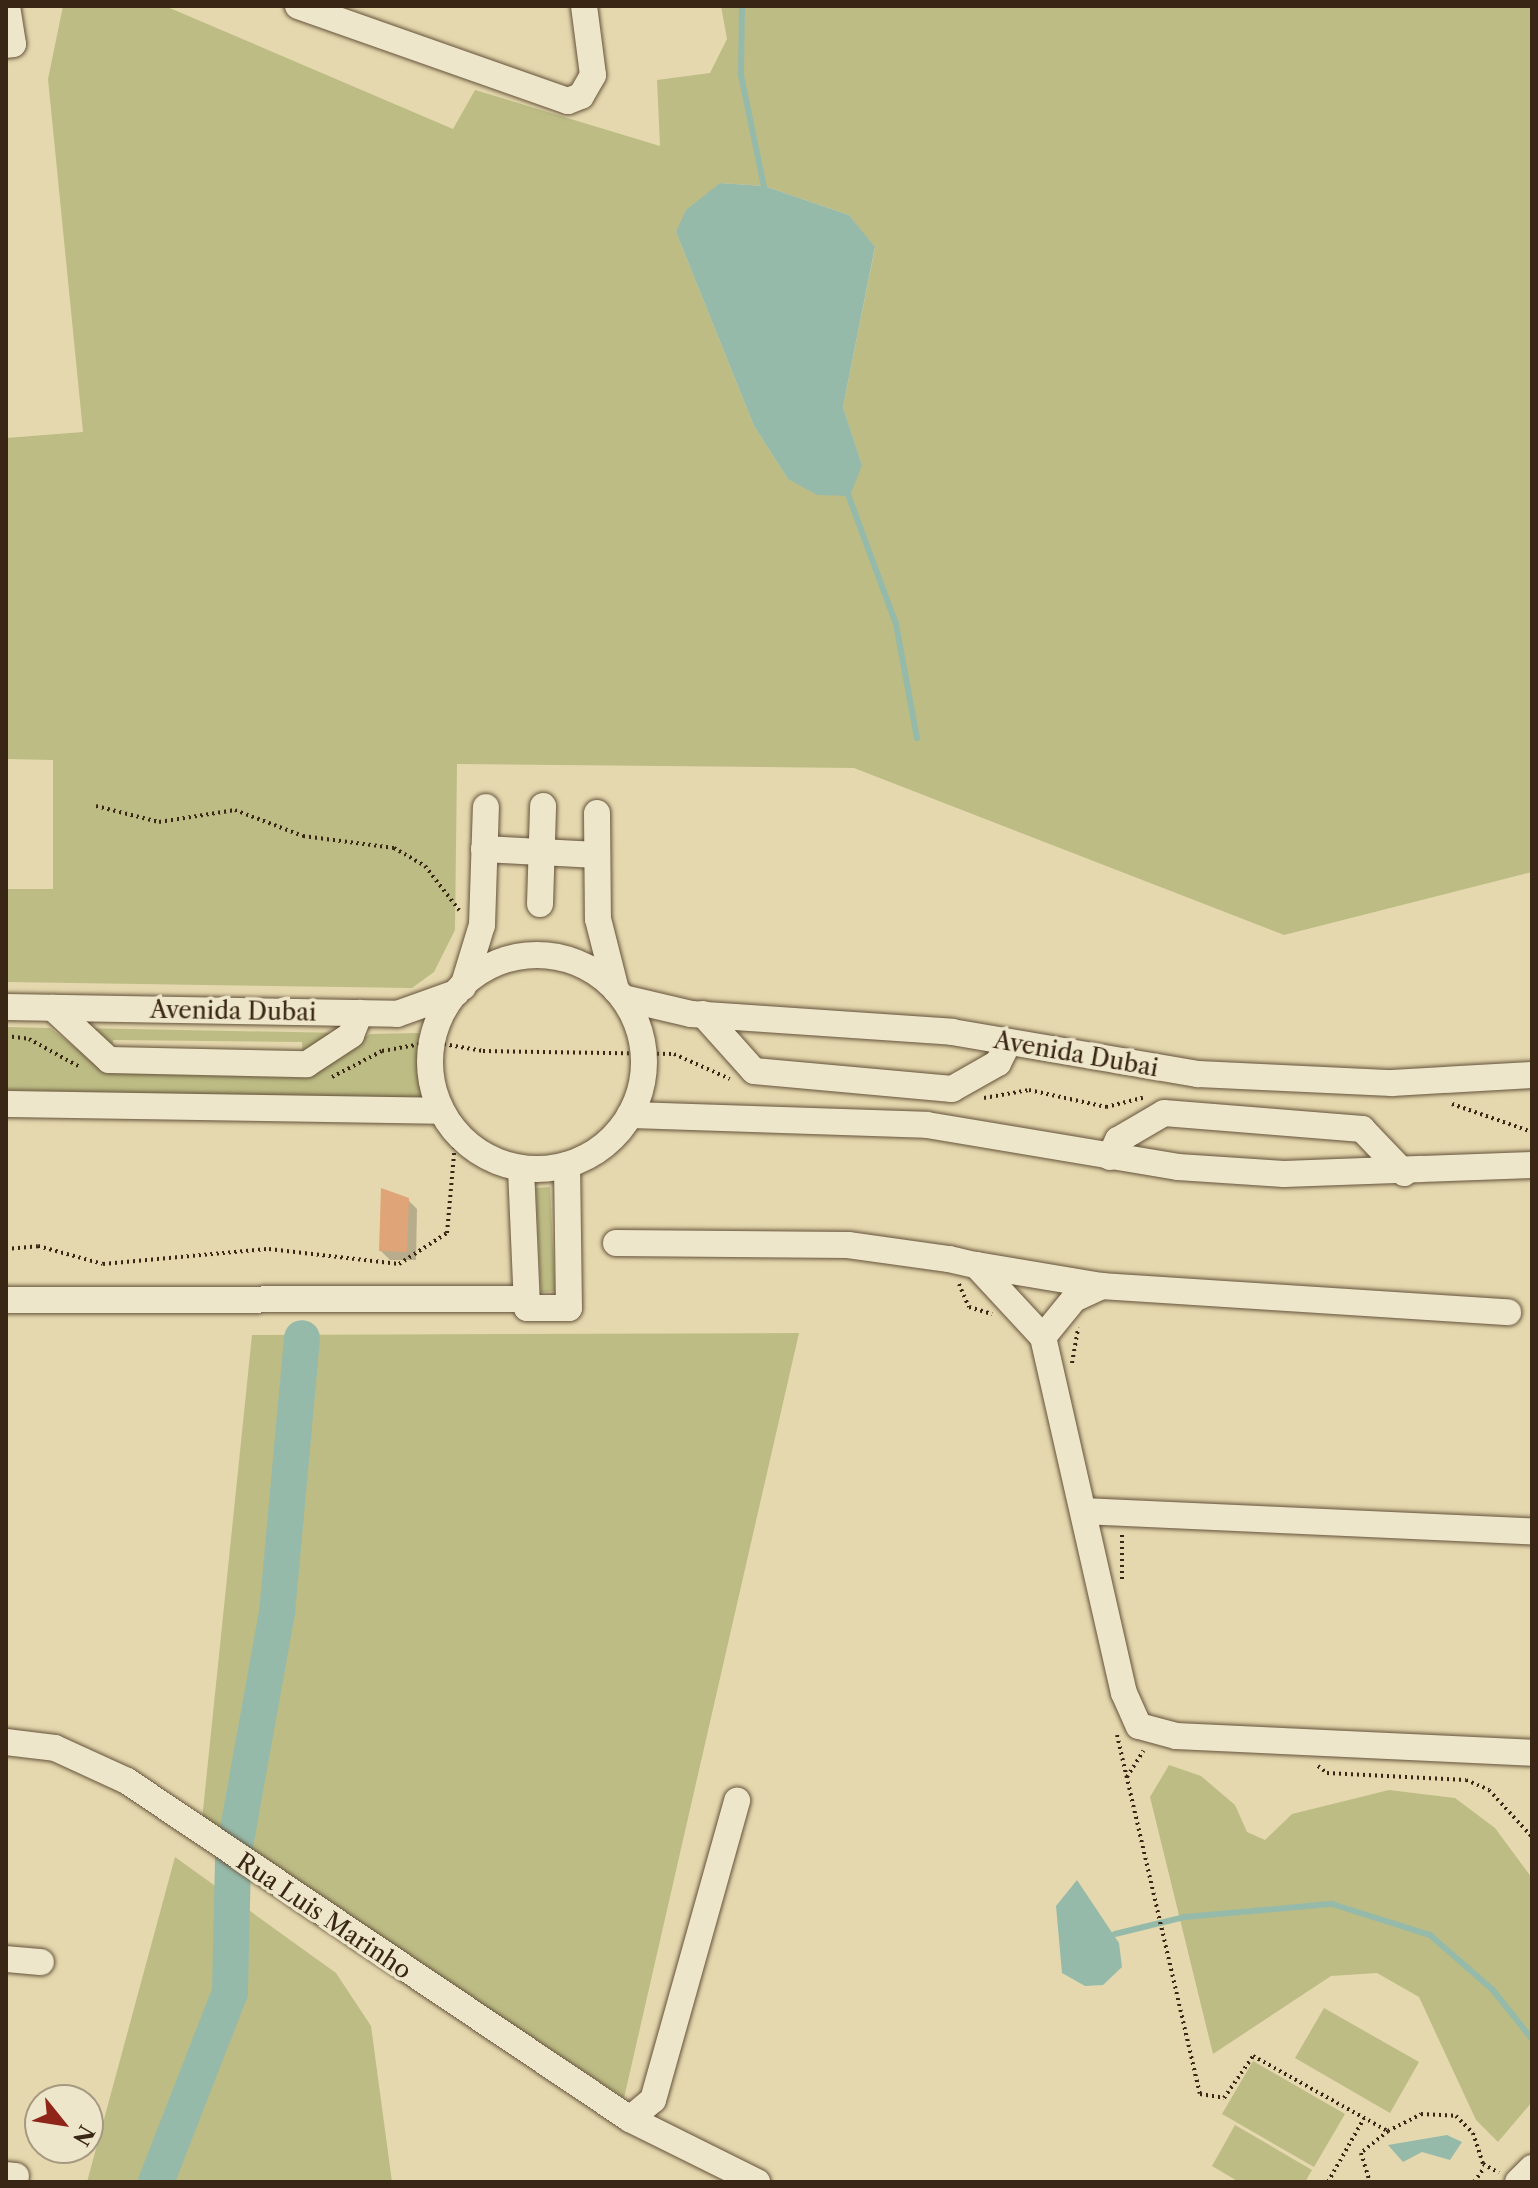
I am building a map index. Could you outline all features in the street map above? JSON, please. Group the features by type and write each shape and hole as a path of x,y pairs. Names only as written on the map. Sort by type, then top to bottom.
{"street":[{"path":"6,45 13,44 7,6"},
{"path":"309,8 568,101 581,96 593,75 584,6"},
{"path":"540,904 543,806"},
{"path":"486,807 479,933 459,990 432,1042 449,1122 475,1150 521,1169 567,1165 603,1145 630,1115 644,1054 620,994 598,919 597,813"},
{"path":"484,849 597,855"},
{"name":"Avenida Dubai","path":"6,1007 414,1012 459,990 503,961 545,955 588,967 620,994 703,1014 852,1022 1271,1079 1522,1076"},
{"path":"53,1008 109,1060 307,1064 351,1035 360,1013"},
{"path":"703,1014 754,1071 952,1089 998,1063 1008,1043"},
{"path":"1522,1076 1532,1098"},
{"path":"6,1104 449,1122"},
{"path":"1110,1157 1118,1140 1164,1113 1362,1129 1404,1173"},
{"path":"630,1115 927,1125 1110,1157 1284,1174 1404,1173 1532,1165"},
{"path":"521,1169 527,1308 569,1308 567,1165"},
{"path":"616,1243 848,1245 1102,1286 1508,1312"},
{"path":"969,1263 1015,1300 1043,1337 1131,1716 1162,1742 1532,1753"},
{"path":"1043,1337 1067,1306 1102,1286"},
{"path":"6,1300 526,1299"},
{"path":"1084,1511 1532,1531"},
{"name":"Rua Luis Marinho","path":"6,1742 55,1748 127,1781 630,2119 757,2182"},
{"path":"630,2119 653,2100 737,1801"},
{"path":"6,1959 41,1962"}],"path":[{"path":"96,806 159,822 235,810 303,836 394,848 425,866 479,933"},
{"path":"6,1249 38,1246 103,1264 269,1249 399,1264 447,1233 449,1122"},
{"path":"969,1263 959,1292 969,1307 996,1314 1015,1300"},
{"path":"1067,1306 1079,1338 1071,1370"},
{"path":"1110,1512 1127,1550 1119,1590"},
{"path":"1114,1722 1200,2094 1224,2098 1253,2056 1388,2131"},
{"path":"1127,1778 1138,1755 1162,1742"},
{"path":"1305,1755 1327,1773 1466,1780 1489,1790 1532,1837"},
{"path":"1370,2182 1361,2153 1388,2131 1421,2114 1456,2116 1473,2133 1485,2165"},
{"path":"1328,2182 1364,2118"},
{"path":"1485,2165 1519,2175"},
{"path":"1432,2182 1472,2182 1485,2165"}],"shaded area":[{"path":"63,6 165,6 453,129 475,90 660,146 657,80 710,73 727,39 721,6 1532,6 1532,872 1284,935 854,768 457,764 455,930 434,972 412,988 6,982 6,889 53,889 53,760 6,759 6,438 83,432 48,79","holes":["720,183 764,186 849,215 875,248 843,407 862,465 788,479 754,426 676,232"]},
{"path":"720,183 764,186 849,215 875,247 843,407 862,465 850,496 817,495 788,479 754,426 676,232 686,210"},
{"path":"6,1027 50,1028 108,1073 306,1078 370,1034 419,1033 421,1099 6,1090"},
{"path":"79,1028 341,1033 303,1059 302,1042 113,1040 112,1056"},
{"path":"550,1187 555,1291 541,1292 536,1188"},
{"path":"799,1333 624,2098 202,1820 252,1335"},
{"path":"1169,1765 1201,1776 1235,1805 1247,1832 1265,1840 1292,1814 1389,1790 1455,1798 1495,1828 1532,1878 1532,2102 1498,2142 1476,2120 1419,1997 1377,1973 1331,1976 1213,2054 1150,1797"},
{"path":"175,1857 336,1973 371,2026 392,2182 87,2182 92,2164 104,2164 104,2119"},
{"path":"1077,1880 1119,1943 1122,1967 1103,1985 1085,1986 1062,1973 1056,1906"},
{"path":"1324,2008 1419,2062 1390,2113 1295,2058"},
{"path":"1253,2061 1345,2114 1314,2167 1222,2114"},
{"path":"1235,2125 1312,2170 1305,2182 1239,2182 1212,2166"},
{"path":"1447,2135 1462,2142 1450,2160 1422,2152 1403,2162 1388,2145"}],"building":[{"path":"381,1188 409,1198 407,1252 379,1251"}],"waterway":[{"path":"742,6 741,75 765,192"},
{"path":"846,489 896,624 917,738"},
{"path":"156,2182 230,1992 233,1857 277,1613 302,1338"},
{"path":"1115,1934 1185,1917 1332,1904 1430,1935 1492,1989 1532,2039"}]}
